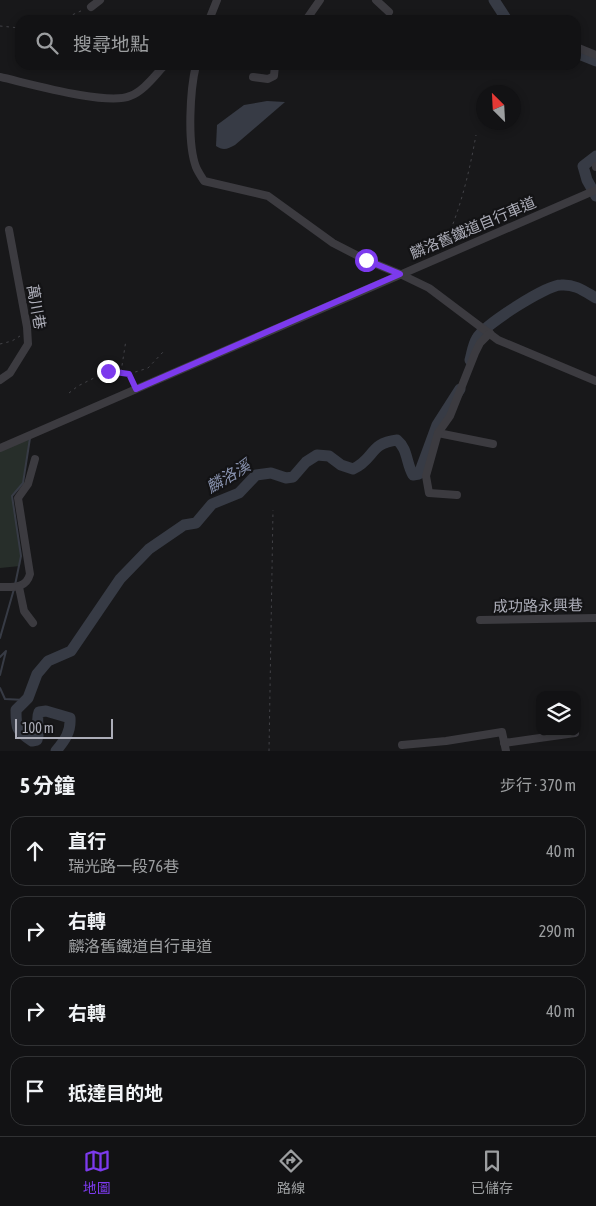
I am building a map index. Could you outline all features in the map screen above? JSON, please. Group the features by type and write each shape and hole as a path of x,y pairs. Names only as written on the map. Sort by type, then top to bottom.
{"street":[{"path":"91,7 100,0"},
{"path":"211,15 217,0"},
{"path":"310,15 320,0"},
{"path":"376,0 389,12"},
{"path":"581,49 596,55"},
{"path":"0,77 76,94 118,98 130,96 139,90 160,70"},
{"path":"195,70 191,142 196,168 204,181 268,196 332,243 429,288 466,314 498,340 596,381"},
{"path":"253,78 268,80 274,76 275,70"},
{"name":"麟洛舊鐵道自行車道","path":"0,448 596,190"},
{"name":"萬川巷","path":"0,380 10,373 22,357 28,344 9,230"},
{"path":"457,494 429,492 426,476 438,433 450,416 480,343 490,333"},
{"path":"438,433 493,444"},
{"path":"0,587 19,587 29,578 30,574 18,498 28,484 35,459"},
{"path":"19,587 24,611 33,623"},
{"name":"成功路永興巷","path":"480,620 596,618"},
{"path":"402,745 446,741 502,732 505,747 559,736"},
{"path":"446,741 448,751"}],"path":[{"path":"73,15 91,7"},
{"path":"0,26 15,28"},
{"path":"439,258 456,221 476,135"},
{"path":"0,344 12,341 27,331"},
{"path":"121,373 126,340"},
{"path":"69,393 78,386 108,371 129,374 148,368 164,351"},
{"path":"129,374 136,389"},
{"path":"270,751 273,510"}],"shaded area":[{"path":"267,101 285,102 235,145 226,149 216,146 217,125 244,105"},
{"path":"30,436 23,483 12,496 21,556 20,566 0,568 0,449"}],"waterway":[{"name":"麟洛溪","path":"494,0 504,15"},
{"name":"麟洛溪","path":"581,55 596,61"},
{"name":"麟洛溪","path":"596,156 583,166 587,180 596,196"},
{"name":"麟洛溪","path":"470,360 474,343 482,332 491,324 543,291 566,285 579,288 596,298"},
{"name":"麟洛溪","path":"56,751 67,736 70,728 70,718 46,711 39,712 38,736 37,740 32,741 20,732 16,721 16,710 28,698 37,674 48,661 71,651 120,579 149,549 184,525 196,523 212,504 239,493 256,475 271,473 286,478 293,477 306,462 317,455 329,456 341,465 353,469 365,461 381,444 397,440 405,452 413,475 419,474 437,425 460,389"},
{"path":"15,585 21,556 12,496 23,483 30,438"},
{"path":"0,638 14,589"},
{"path":"0,657 6,651 0,675"},
{"path":"0,688 5,699 25,700"}],"route":[{"path":"108,371 129,374 136,389 400,274 366,260"}]}
